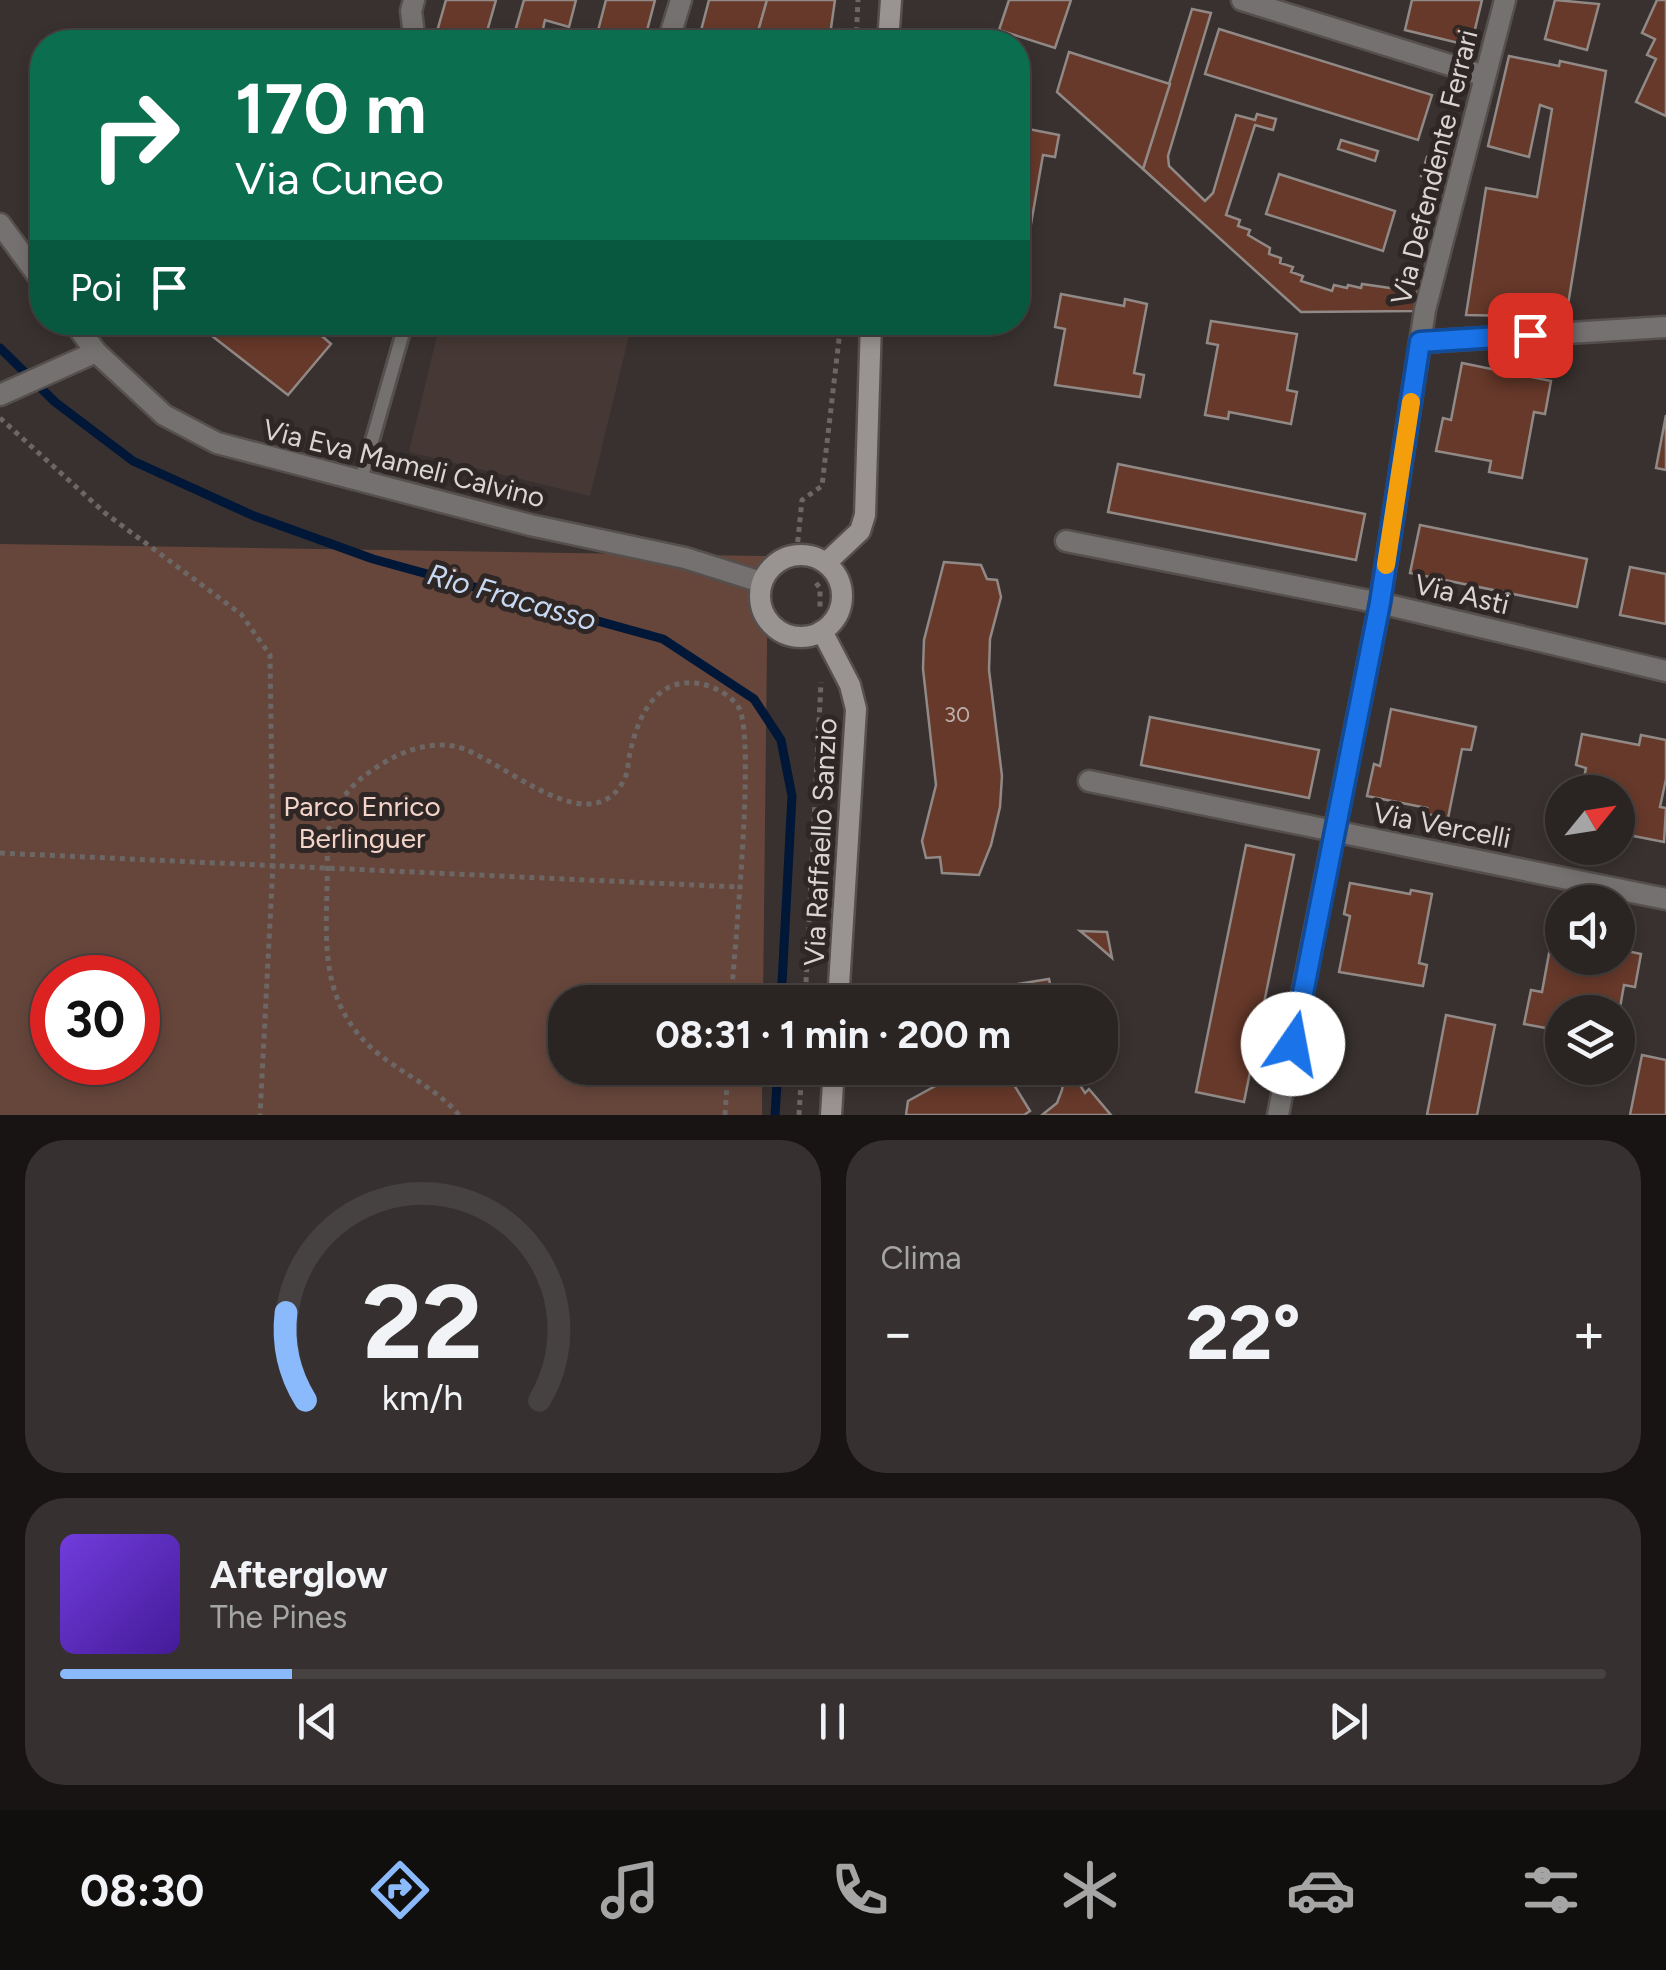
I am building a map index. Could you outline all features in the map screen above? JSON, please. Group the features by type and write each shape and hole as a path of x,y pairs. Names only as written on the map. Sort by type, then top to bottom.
{"street":[{"path":"413,30 414,0"},
{"path":"672,30 681,0"},
{"path":"889,30 892,0"},
{"path":"1242,0 1485,76"},
{"name":"Via Defendente Ferrari","path":"1278,1115 1380,603 1420,342 1505,0"},
{"path":"0,224 30,265"},
{"path":"1420,342 1666,327"},
{"name":"Via Eva Mameli Calvino","path":"84,335 96,352 164,415 218,443 530,525 685,558 762,582"},
{"path":"826,563 860,530 865,515 871,335"},
{"path":"0,395 96,352"},
{"name":"Via Asti","path":"1066,542 1380,603 1666,671"},
{"path":"802,554 826,563 835,573 842,598 839,612 822,632 797,637 774,628 761,606 762,582 777,561 802,554"},
{"name":"Via Raffaello Sanzio","path":"822,632 850,685 856,708 839,985"},
{"name":"Via Vercelli","path":"1090,781 1666,898"},
{"path":"831,1115 833,1085"}],"lane":[{"path":"360,483 402,335"}],"path":[{"path":"857,30 858,0"},
{"path":"0,418 105,513 241,614 270,655 272,865 260,1115"},
{"path":"459,1115 449,1103 356,1033 333,991 324,944 326,832 346,792 398,754 455,746 564,802 606,798 624,782 639,716 657,693 679,684 702,684 724,692 739,708 744,728 733,985"},
{"path":"0,853 738,887"},
{"path":"725,1115 727,1085"},
{"path":"799,1115 801,1085"}],"shaded area":[{"path":"437,335 629,335 590,496 409,452"}],"green space":[{"name":"Parco Enrico Berlinguer","path":"0,544 768,556 763,985 548,985 548,1085 762,1085 762,1115 0,1115"}],"building":[{"path":"446,0 496,0 487,30 437,30"},
{"path":"524,0 576,0 569,27 545,20 543,30 515,30"},
{"path":"606,0 655,0 647,30 598,30"},
{"path":"709,0 767,0 758,30 701,30"},
{"path":"767,0 835,0 831,30 758,30"},
{"path":"1009,0 1071,0 1055,48 1030,40 1030,30 999,30"},
{"path":"1412,0 1482,0 1471,46 1405,30"},
{"path":"1555,0 1599,4 1587,50 1545,39"},
{"path":"1657,0 1666,0 1666,116 1636,102 1656,59 1647,55 1655,39 1642,33"},
{"path":"1192,9 1211,13 1168,156 1169,166 1205,201 1213,193 1236,115 1255,120 1257,114 1276,119 1273,130 1255,125 1226,215 1240,220 1238,226 1250,230 1248,235 1270,248 1269,254 1281,258 1280,263 1293,267 1291,272 1303,276 1301,281 1332,291 1334,285 1419,285 1414,311 1301,312 1143,169"},
{"path":"1219,29 1432,95 1418,140 1205,74"},
{"path":"1069,52 1170,84 1143,169 1057,92"},
{"path":"1509,56 1606,71 1566,317 1466,315 1486,188 1537,197 1552,109 1540,105 1529,157 1488,146"},
{"path":"1030,129 1059,135 1055,157 1043,155 1031,224"},
{"path":"1341,140 1378,151 1375,161 1338,149"},
{"path":"1427,157 1447,163 1441,182 1421,176"},
{"path":"1279,174 1395,211 1383,251 1266,214"},
{"path":"1061,294 1124,306 1125,299 1147,304 1134,373 1144,375 1140,397 1055,385 1065,329 1055,327"},
{"path":"1211,321 1297,334 1287,390 1297,392 1291,424 1229,412 1228,419 1205,415 1218,345 1207,343"},
{"path":"211,335 321,335 331,344 288,395"},
{"path":"1462,363 1551,381 1545,414 1534,412 1522,478 1489,472 1491,461 1436,451 1443,418 1451,420"},
{"path":"1666,415 1666,470 1656,468"},
{"path":"1118,464 1365,514 1356,560 1108,512"},
{"path":"1420,525 1587,559 1577,607 1410,573"},
{"path":"944,562 981,565 987,579 997,580 1001,597 990,639 989,670 1002,776 1000,807 979,875 942,873 940,857 926,858 922,841 936,785 923,669 924,640"},
{"path":"1630,567 1666,574 1666,624 1620,615"},
{"path":"1391,709 1476,727 1471,750 1462,749 1448,818 1426,814 1427,808 1367,796 1374,764 1380,766"},
{"path":"1150,717 1319,750 1309,798 1141,765"},
{"path":"1582,734 1639,745 1641,735 1666,740 1666,779 1660,807 1666,808 1664,842 1635,836 1635,775 1585,775 1586,768 1576,765"},
{"path":"1246,845 1294,855 1244,1102 1196,1092"},
{"path":"1350,883 1432,894 1419,963 1427,965 1423,986 1339,972 1350,916 1344,914"},
{"path":"1080,931 1107,932 1112,958 1096,944"},
{"path":"1635,953 1641,954 1635,987 1624,985 1622,995 1545,995 1545,1028 1524,1024 1531,990 1542,992 1545,975 1635,975"},
{"path":"1049,979 1050,985 1011,985"},
{"path":"1446,1015 1495,1025 1477,1115 1427,1115"},
{"path":"1642,1055 1666,1060 1666,1115 1630,1115"},
{"path":"937,1085 1014,1085 1030,1111 1024,1115 906,1115 908,1101"},
{"path":"1063,1085 1080,1085 1085,1093 1089,1089 1111,1115 1042,1115 1057,1103"}],"waterway":[{"name":"Rio Fracasso","path":"0,348 55,402 133,461 254,516 373,559 663,639 754,699 781,740 792,796 782,985"},
{"name":"Rio Fracasso","path":"775,1115 777,1085"}],"slow traffic":[{"path":"1386,565 1411,402"}],"route":[{"path":"1293,1044 1380,603 1420,342 1530,335"}]}
